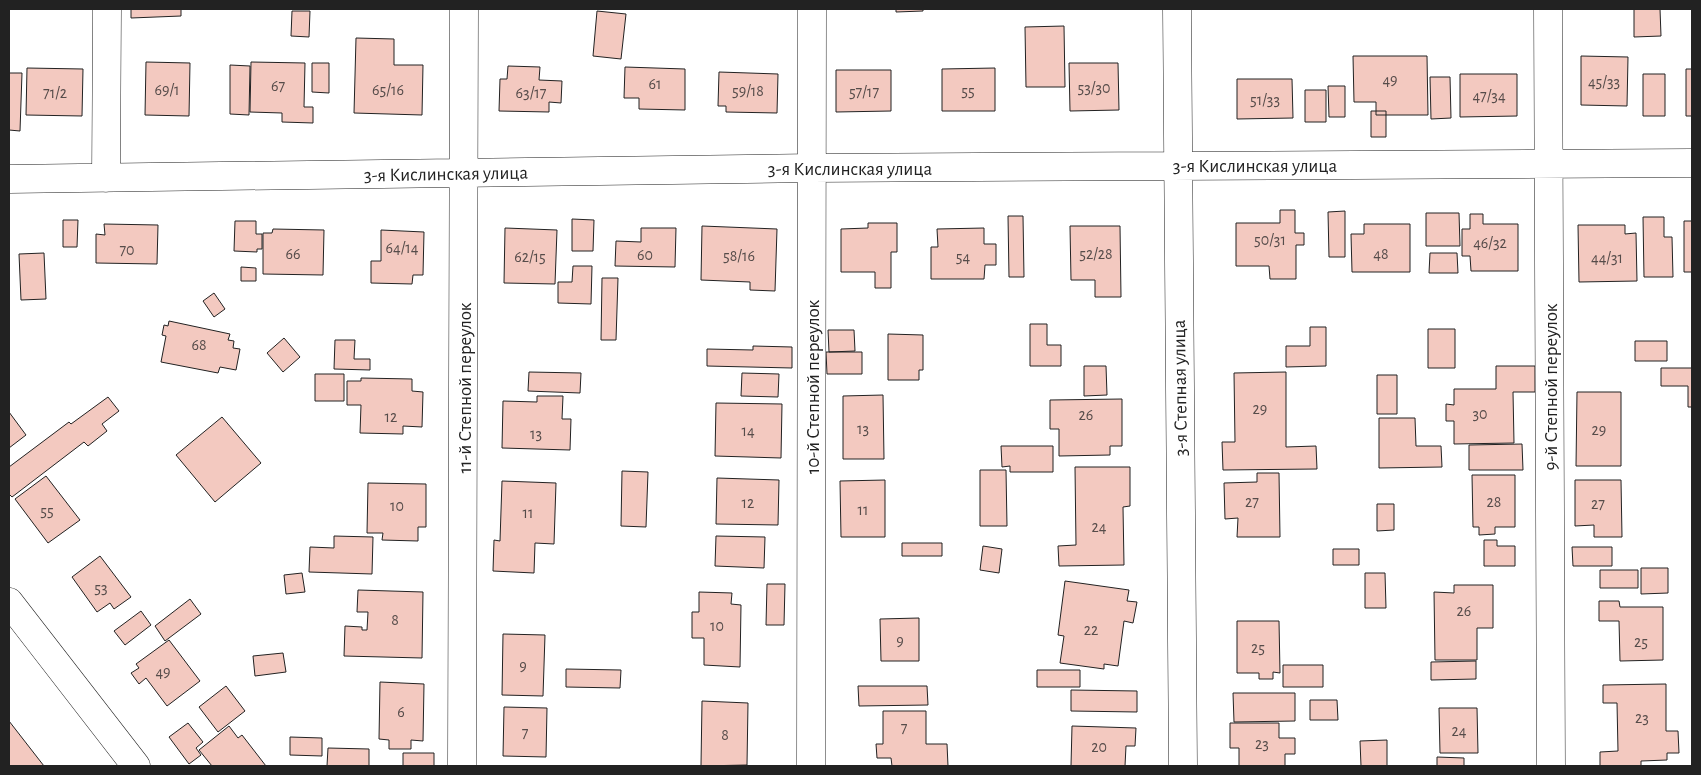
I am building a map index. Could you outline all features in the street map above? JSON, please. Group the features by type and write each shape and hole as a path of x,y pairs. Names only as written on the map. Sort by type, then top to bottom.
{"street":[{"path":"106,178 107,9"},
{"name":"11-й Степной переулок","path":"462,766 464,9"},
{"name":"10-й Степной переулок","path":"811,766 812,9"},
{"name":"3-я Степная улица","path":"1177,9 1183,766"},
{"name":"9-й Степной переулок","path":"1548,9 1551,766"},
{"name":"3-я Кислинская улица","path":"9,179 812,168 1550,162 1692,163"},
{"path":"9,602 136,766"}],"building":[{"path":"131,9 181,9 181,16 131,18"},
{"path":"896,9 923,9 923,11 896,12"},
{"path":"1634,9 1660,9 1661,36 1634,37"},
{"path":"292,11 310,11 309,37 291,36"},
{"path":"597,11 626,14 621,59 593,56"},
{"path":"1064,26 1065,87 1026,87 1025,27"},
{"path":"356,38 394,39 394,65 423,65 422,115 354,113"},
{"path":"1353,56 1427,56 1428,115 1376,115 1376,102 1354,102"},
{"path":"1581,56 1628,57 1627,106 1581,105"},
{"path":"146,62 190,63 189,116 145,115"},
{"path":"251,62 305,63 304,107 313,107 313,123 282,122 282,113 250,112"},
{"path":"312,63 329,63 329,93 312,92"},
{"path":"1069,63 1118,63 1119,110 1070,111"},
{"path":"230,65 250,66 249,115 230,114"},
{"path":"508,66 540,67 539,80 562,81 561,103 549,102 549,112 499,111 500,79 507,79"},
{"path":"625,67 685,69 685,110 639,109 639,98 624,98"},
{"path":"27,68 83,69 82,116 26,115"},
{"path":"995,68 995,111 942,111 942,69"},
{"path":"1686,69 1692,69 1692,116 1686,116"},
{"path":"836,70 891,70 891,111 836,112"},
{"path":"719,72 778,74 777,113 726,112 726,106 718,106"},
{"path":"9,73 22,73 20,131 9,130"},
{"path":"1460,74 1517,74 1517,116 1460,117"},
{"path":"1643,74 1665,74 1665,116 1643,116"},
{"path":"1430,77 1450,77 1451,118 1431,119"},
{"path":"1237,79 1292,79 1293,118 1237,119"},
{"path":"1328,86 1345,86 1345,117 1329,117"},
{"path":"1305,90 1326,90 1326,122 1305,122"},
{"path":"1371,111 1386,111 1386,137 1371,137"},
{"path":"1280,210 1295,210 1295,233 1304,233 1304,245 1296,245 1296,279 1270,279 1269,266 1236,266 1236,223 1280,223"},
{"path":"1345,211 1345,257 1329,257 1328,212"},
{"path":"1426,213 1459,213 1460,246 1426,246"},
{"path":"1470,214 1483,214 1483,224 1518,224 1518,271 1471,271 1470,256 1462,256 1462,229 1470,229"},
{"path":"1008,216 1023,216 1024,277 1009,277"},
{"path":"1643,217 1664,217 1664,237 1672,237 1673,277 1644,277"},
{"path":"572,219 594,220 593,251 572,251"},
{"path":"63,220 78,220 77,247 63,247"},
{"path":"235,221 256,221 256,234 262,234 262,249 257,249 257,252 234,251"},
{"path":"1684,221 1692,221 1692,272 1684,272"},
{"path":"868,223 897,223 897,252 891,252 891,288 875,288 875,272 841,272 841,229 868,228"},
{"path":"104,224 158,225 157,264 96,263 96,234 105,235"},
{"path":"1364,224 1410,224 1410,272 1352,272 1351,234 1364,234"},
{"path":"1578,225 1625,225 1625,234 1636,233 1637,281 1579,282"},
{"path":"702,226 777,229 775,291 750,290 750,282 701,280"},
{"path":"1070,226 1120,226 1121,297 1095,297 1095,280 1071,280"},
{"path":"505,228 557,230 555,284 504,283"},
{"path":"641,228 676,228 675,267 615,266 616,241 641,242"},
{"path":"984,228 984,244 996,244 996,265 985,265 984,279 931,279 931,247 938,247 937,229"},
{"path":"273,229 324,230 323,275 263,274 263,233 272,233"},
{"path":"381,230 424,232 423,275 413,275 412,284 371,283 371,261 381,261"},
{"path":"44,253 46,299 21,300 19,254"},
{"path":"1430,253 1457,253 1458,273 1429,273"},
{"path":"573,266 592,266 591,304 558,303 558,282 572,282"},
{"path":"241,267 256,268 256,281 241,281"},
{"path":"602,278 618,278 616,340 601,340"},
{"path":"214,293 225,309 214,317 203,301"},
{"path":"169,321 230,334 228,340 234,341 233,348 240,349 236,370 220,367 218,373 161,362 166,336 162,335 164,325 168,326"},
{"path":"1030,324 1047,324 1047,345 1061,345 1061,366 1030,366"},
{"path":"1310,327 1326,327 1326,366 1286,367 1286,346 1310,346"},
{"path":"1428,329 1455,329 1455,368 1428,368"},
{"path":"828,330 854,330 855,351 829,352"},
{"path":"888,334 923,335 923,370 919,370 919,380 888,380"},
{"path":"284,338 300,357 283,372 267,353"},
{"path":"335,340 355,340 354,359 370,359 370,370 334,369"},
{"path":"1635,341 1667,341 1667,361 1635,361"},
{"path":"753,346 792,347 792,368 707,366 707,349 753,350"},
{"path":"826,352 862,352 862,374 827,374"},
{"path":"1084,366 1106,366 1107,395 1084,396"},
{"path":"1496,366 1535,366 1535,392 1513,392 1514,443 1454,444 1454,421 1446,421 1446,404 1454,405 1454,389 1496,389"},
{"path":"1661,368 1692,368 1692,407 1688,407 1688,386 1661,386"},
{"path":"529,372 581,373 580,393 528,391"},
{"path":"1286,372 1286,447 1316,446 1317,469 1223,470 1222,442 1235,442 1234,373"},
{"path":"742,373 779,374 778,397 741,396"},
{"path":"315,374 344,374 344,401 315,401"},
{"path":"1377,375 1397,375 1397,414 1377,414"},
{"path":"361,378 412,379 412,391 423,392 422,427 403,426 403,434 360,433 361,405 347,405 347,381 361,381"},
{"path":"1577,392 1621,392 1621,466 1576,466"},
{"path":"883,395 884,459 843,459 843,396"},
{"path":"537,396 563,396 562,419 571,419 570,450 502,448 503,401 537,402"},
{"path":"108,397 119,411 102,424 107,431 88,446 84,442 12,497 9,494 9,467 69,422 71,424"},
{"path":"1122,399 1122,446 1110,446 1110,455 1059,456 1059,429 1050,429 1050,400"},
{"path":"716,403 782,404 781,458 715,456"},
{"path":"9,412 26,435 9,448"},
{"path":"222,417 261,463 215,502 176,455"},
{"path":"1379,418 1415,418 1416,446 1441,446 1442,467 1379,468"},
{"path":"1522,444 1523,470 1469,470 1469,445"},
{"path":"1001,446 1053,446 1053,472 1010,472 1010,466 1002,467"},
{"path":"1075,467 1130,467 1130,506 1123,507 1124,565 1059,566 1058,546 1076,545"},
{"path":"980,470 1006,470 1007,526 980,526"},
{"path":"622,471 648,472 646,527 621,526"},
{"path":"1257,473 1279,473 1280,537 1237,537 1238,518 1225,519 1224,483 1257,482"},
{"path":"1472,475 1515,475 1515,527 1495,527 1495,534 1479,535 1479,527 1473,527"},
{"path":"46,476 80,520 48,543 15,499"},
{"path":"717,478 779,480 778,525 716,524"},
{"path":"885,480 885,537 841,537 840,481"},
{"path":"1575,480 1621,480 1622,537 1594,537 1594,525 1575,526"},
{"path":"502,481 556,483 554,544 535,543 534,573 493,571 494,540 500,541"},
{"path":"368,483 426,484 426,527 418,527 418,541 382,540 383,533 367,533"},
{"path":"1377,504 1394,504 1394,530 1377,531"},
{"path":"334,536 373,537 372,574 309,572 310,547 334,548"},
{"path":"716,536 765,537 764,568 715,566"},
{"path":"1484,540 1497,540 1497,546 1515,546 1515,566 1484,566"},
{"path":"902,543 942,543 942,556 902,556"},
{"path":"983,546 1002,549 999,573 980,570"},
{"path":"1572,547 1612,547 1612,566 1573,566"},
{"path":"1333,549 1359,549 1359,565 1333,565"},
{"path":"100,556 131,597 114,609 110,603 97,612 72,577"},
{"path":"1641,568 1668,568 1668,593 1641,594"},
{"path":"1600,570 1638,570 1638,588 1600,588"},
{"path":"302,573 305,592 286,594 284,575"},
{"path":"1365,573 1385,573 1386,608 1365,608"},
{"path":"1065,581 1129,590 1127,601 1137,602 1133,623 1124,621 1118,666 1104,664 1104,669 1060,663 1064,636 1058,635"},
{"path":"767,584 785,584 784,625 766,625"},
{"path":"1454,585 1493,585 1493,628 1477,628 1477,660 1435,660 1434,592 1454,593"},
{"path":"358,590 423,592 422,658 344,656 345,626 362,627 362,630 367,630 368,612 357,612"},
{"path":"699,592 732,593 731,604 741,605 740,667 704,665 704,638 692,638 692,612 699,612"},
{"path":"190,599 201,614 165,641 155,626"},
{"path":"1599,601 1619,601 1620,607 1663,607 1663,660 1620,661 1619,621 1599,621"},
{"path":"141,611 151,625 125,645 114,631"},
{"path":"919,618 919,661 881,661 880,619"},
{"path":"1237,621 1279,621 1280,673 1273,672 1273,679 1259,679 1259,673 1237,673"},
{"path":"503,634 545,635 543,696 502,695"},
{"path":"169,640 200,681 167,706 146,678 139,684 131,673 139,668 136,664"},
{"path":"283,653 286,672 255,676 253,656"},
{"path":"1476,661 1476,679 1431,680 1431,662"},
{"path":"1283,665 1323,665 1323,687 1283,687"},
{"path":"566,669 621,670 620,688 566,687"},
{"path":"1037,670 1080,670 1080,687 1037,687"},
{"path":"380,682 424,684 423,741 411,740 411,749 389,749 389,740 379,739"},
{"path":"1666,684 1666,731 1678,731 1679,753 1667,753 1667,760 1641,761 1641,766 1600,766 1600,752 1618,751 1617,703 1603,703 1603,685"},
{"path":"226,686 245,711 218,732 199,707"},
{"path":"858,686 927,686 928,705 859,706"},
{"path":"1071,690 1137,691 1137,712 1071,711"},
{"path":"1233,693 1295,693 1295,721 1234,722"},
{"path":"1310,700 1337,700 1338,720 1310,720"},
{"path":"702,701 748,703 747,765 701,766"},
{"path":"504,707 547,708 546,757 503,756"},
{"path":"1439,708 1477,708 1478,753 1440,753"},
{"path":"883,711 926,711 926,744 947,744 948,766 892,766 891,758 877,758 876,744 883,744"},
{"path":"9,721 44,766 9,766"},
{"path":"188,723 203,742 196,748 201,755 189,764 169,737"},
{"path":"1230,723 1279,723 1279,738 1295,738 1295,754 1285,754 1285,766 1239,766 1239,748 1230,748"},
{"path":"229,726 238,738 242,735 266,766 212,766 199,750"},
{"path":"1072,726 1136,728 1135,746 1126,746 1125,766 1071,766"},
{"path":"290,737 322,738 322,756 290,755"},
{"path":"1387,740 1387,766 1361,766 1360,741"},
{"path":"328,748 369,749 369,766 327,766"},
{"path":"403,753 434,753 434,766 403,766"},
{"path":"1437,757 1464,758 1464,766 1437,766"}]}
